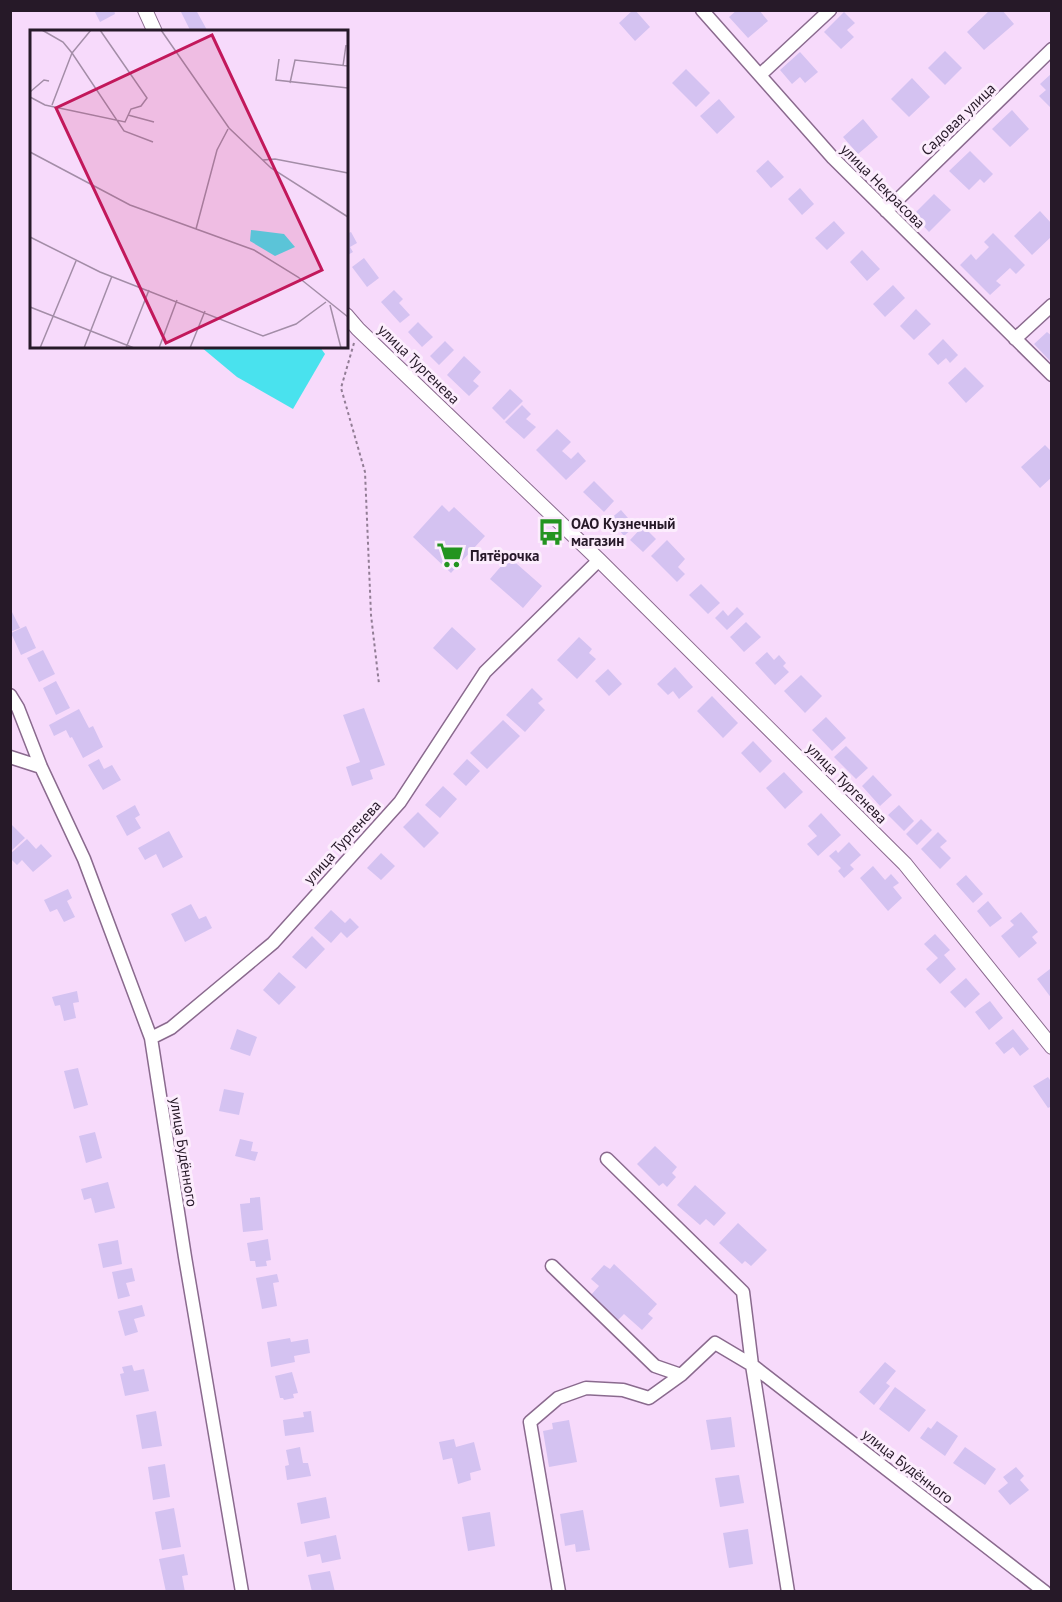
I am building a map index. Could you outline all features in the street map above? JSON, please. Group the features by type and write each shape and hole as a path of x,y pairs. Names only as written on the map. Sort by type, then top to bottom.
{"street":[{"path":"145,10 154,30"},
{"name":"улица Некрасова","path":"702,10 833,158 1052,375"},
{"path":"760,75 830,10"},
{"name":"Садовая улица","path":"886,211 1052,49"},
{"path":"1015,339 1052,305"},
{"name":"улица Тургенева","path":"348,317 599,560 905,864 1052,1047"},
{"name":"улица Тургенева","path":"151,1038 171,1028 273,943 400,802 485,672 599,560"},
{"name":"улица Будённого","path":"10,695 18,708 41,767 84,859 151,1038 185,1257 242,1592"},
{"path":"10,757 41,767"},
{"path":"607,1159 743,1292 752,1365 788,1592"},
{"path":"552,1266 655,1366 681,1375"},
{"name":"улица Будённого","path":"559,1592 530,1422 558,1398 586,1388 623,1390 649,1398 681,1375 715,1343 752,1365 1045,1592"}],"path":[{"path":"358,329 341,388 365,472 371,615 379,684"}],"water":[{"path":"202,348 321,348 325,354 293,409 237,377"}],"building":[{"path":"94,10 114,10 115,14 100,22"},
{"path":"180,10 196,10 207,30 190,30"},
{"path":"633,10 650,27 635,41 619,23"},
{"path":"737,10 759,10 768,21 748,38 729,17"},
{"path":"990,10 1002,10 1014,24 984,50 967,32"},
{"path":"844,12 855,23 847,30 854,37 841,49 824,32"},
{"path":"945,51 962,68 945,85 928,68"},
{"path":"800,52 818,72 805,83 800,77 792,84 780,70"},
{"path":"686,69 710,93 696,107 672,83"},
{"path":"1052,73 1052,109 1039,96 1046,90 1040,84"},
{"path":"912,78 930,97 909,117 891,99"},
{"path":"719,99 735,117 717,134 700,116"},
{"path":"1012,110 1029,129 1010,147 992,129"},
{"path":"863,119 878,137 858,154 843,137"},
{"path":"970,151 993,174 984,183 980,179 969,190 949,171"},
{"path":"768,160 784,177 771,188 756,171"},
{"path":"800,188 814,204 802,215 788,199"},
{"path":"934,194 951,210 929,232 913,215"},
{"path":"1040,211 1052,224 1052,236 1032,255 1014,236"},
{"path":"834,221 845,233 827,250 815,238"},
{"path":"351,232 357,243 350,247 353,252 348,255 348,233"},
{"path":"993,233 1025,265 1016,274 1010,268 996,281 1001,285 990,295 960,265 971,254 976,260 989,247 984,242"},
{"path":"862,250 880,269 867,281 850,262"},
{"path":"364,258 379,278 367,287 352,267"},
{"path":"893,285 905,298 885,317 873,304"},
{"path":"394,290 403,299 399,303 410,315 400,323 381,302"},
{"path":"916,309 931,324 914,340 900,326"},
{"path":"418,322 433,337 422,347 408,332"},
{"path":"1047,332 1052,336 1052,363 1034,344"},
{"path":"943,339 958,355 950,363 946,358 938,365 928,354"},
{"path":"445,341 454,350 439,365 430,356"},
{"path":"464,356 481,372 473,381 479,386 469,396 447,375"},
{"path":"965,367 984,386 966,403 948,383"},
{"path":"510,389 523,401 504,420 492,408"},
{"path":"522,405 531,414 526,419 536,427 524,439 505,422"},
{"path":"557,429 571,442 562,451 571,459 578,452 586,461 566,480 536,450"},
{"path":"1045,445 1052,452 1052,477 1040,488 1021,467"},
{"path":"594,481 614,501 604,512 583,492"},
{"name":"Пятёрочка","path":"442,505 449,512 454,507 485,536 451,573 413,537"},
{"path":"621,510 635,526 624,536 610,519"},
{"path":"643,526 656,539 643,552 630,540"},
{"path":"667,540 685,559 678,567 685,574 677,582 651,556"},
{"path":"509,557 542,586 523,608 490,579"},
{"path":"701,584 720,603 708,614 689,595"},
{"path":"737,607 744,614 727,630 715,618 723,610 728,616"},
{"path":"10,608 20,628 10,632"},
{"path":"746,622 761,637 744,652 730,637"},
{"path":"26,626 36,648 21,655 11,633"},
{"path":"452,627 476,649 457,670 433,648"},
{"path":"579,637 592,649 589,653 596,659 577,679 557,660"},
{"path":"43,650 55,674 39,682 27,658"},
{"path":"767,652 774,660 779,655 786,663 783,666 789,672 775,685 755,663"},
{"path":"675,667 693,687 679,699 673,691 668,695 657,684"},
{"path":"608,669 622,684 609,696 595,681"},
{"path":"801,675 822,696 805,713 784,691"},
{"path":"56,681 70,708 56,715 43,688"},
{"path":"532,688 543,699 538,703 545,710 525,732 506,715"},
{"path":"712,696 738,723 723,738 697,711"},
{"path":"364,708 385,765 370,770 373,779 352,786 346,767 360,762 343,715"},
{"path":"79,709 89,728 93,726 103,747 83,758 66,730 54,736 49,725"},
{"path":"826,717 846,738 832,751 812,730"},
{"path":"503,720 520,736 487,769 470,753"},
{"path":"753,741 772,761 760,773 741,753"},
{"path":"846,746 868,768 856,779 834,757"},
{"path":"99,759 104,769 112,765 121,780 103,790 88,765"},
{"path":"467,759 480,771 466,786 453,774"},
{"path":"784,772 803,792 785,809 766,788"},
{"path":"873,775 892,795 880,806 862,786"},
{"path":"443,786 457,799 440,818 425,805"},
{"path":"135,805 140,815 135,818 141,828 127,836 116,816"},
{"path":"899,805 914,821 904,831 888,815"},
{"path":"418,812 439,833 424,848 403,827"},
{"path":"821,813 841,835 818,856 807,844 817,836 808,826"},
{"path":"921,819 932,830 917,845 906,834"},
{"path":"10,823 25,838 10,852"},
{"path":"169,831 183,857 163,868 156,854 145,860 138,848"},
{"path":"938,832 947,841 940,847 951,858 940,869 921,849"},
{"path":"27,839 36,849 41,844 52,856 33,872 22,860 17,865 10,858 10,854"},
{"path":"849,842 861,855 850,865 854,869 844,878 838,871 841,868 829,856 836,850 838,853"},
{"path":"381,853 395,866 381,880 367,868"},
{"path":"873,866 885,880 891,874 899,883 893,887 902,898 888,911 860,878"},
{"path":"966,875 983,894 973,903 956,884"},
{"path":"68,889 72,898 67,901 75,917 64,922 57,909 50,912 44,900"},
{"path":"988,901 1002,918 990,927 977,911"},
{"path":"191,904 199,919 206,916 212,928 185,942 171,914"},
{"path":"331,910 345,923 350,918 359,927 347,938 341,932 331,943 314,928"},
{"path":"1021,912 1038,932 1032,937 1037,943 1019,958 1001,936 1014,925 1010,921"},
{"path":"935,934 950,950 944,955 956,969 940,984 926,969 938,958 924,944"},
{"path":"312,936 325,949 306,969 292,957"},
{"path":"1050,969 1052,971 1052,999 1037,979"},
{"path":"279,972 296,987 279,1005 263,990"},
{"path":"966,978 980,994 965,1008 950,992"},
{"path":"77,991 79,1002 73,1003 76,1018 64,1021 60,1005 55,1006 52,997"},
{"path":"990,1001 1003,1018 989,1030 975,1012"},
{"path":"237,1029 257,1037 250,1056 230,1049"},
{"path":"1013,1029 1029,1049 1020,1056 1013,1047 1004,1054 995,1043"},
{"path":"78,1068 88,1105 74,1109 64,1071"},
{"path":"1048,1077 1052,1083 1052,1106 1048,1108 1033,1086"},
{"path":"224,1089 244,1093 239,1115 219,1111"},
{"path":"95,1132 102,1158 86,1163 79,1136"},
{"path":"240,1139 253,1142 251,1151 258,1152 255,1161 235,1156"},
{"path":"655,1146 677,1167 672,1173 676,1177 667,1187 663,1183 659,1186 637,1164"},
{"path":"108,1182 115,1208 95,1213 91,1198 84,1200 81,1189"},
{"path":"695,1185 726,1213 714,1226 706,1219 700,1225 677,1205"},
{"path":"260,1197 263,1230 243,1232 240,1204 250,1203 250,1198"},
{"path":"738,1223 767,1250 751,1266 745,1261 742,1264 719,1243"},
{"path":"268,1239 271,1260 266,1261 267,1266 256,1267 255,1261 250,1261 247,1243"},
{"path":"118,1240 122,1264 103,1268 98,1244"},
{"path":"614,1264 657,1304 648,1314 653,1318 642,1330 624,1314 618,1320 591,1295 599,1286 591,1279 604,1265 610,1269"},
{"path":"132,1268 135,1281 126,1283 130,1296 118,1299 112,1272"},
{"path":"277,1274 279,1282 273,1283 277,1306 262,1309 256,1278"},
{"path":"142,1305 145,1316 134,1319 138,1332 125,1336 118,1311"},
{"path":"290,1338 291,1342 308,1339 310,1353 294,1356 295,1362 271,1367 267,1342"},
{"path":"885,1362 896,1371 886,1383 890,1386 874,1405 859,1392"},
{"path":"132,1365 134,1371 144,1369 149,1391 125,1396 120,1374 124,1373 122,1367"},
{"path":"292,1372 298,1393 293,1394 294,1398 284,1400 280,1398 275,1376"},
{"path":"895,1387 926,1410 909,1432 879,1409"},
{"path":"156,1411 162,1446 142,1449 136,1415"},
{"path":"311,1411 314,1432 285,1436 283,1420 304,1417 303,1412"},
{"path":"731,1417 735,1447 711,1450 706,1420"},
{"path":"569,1420 577,1462 549,1467 543,1431 553,1429 552,1423"},
{"path":"937,1421 958,1436 945,1456 920,1438 928,1427 931,1429"},
{"path":"454,1439 456,1447 474,1442 481,1470 470,1473 471,1480 458,1484 452,1458 443,1460 439,1442"},
{"path":"300,1447 303,1463 308,1463 311,1476 287,1480 285,1466 289,1465 286,1450"},
{"path":"965,1447 996,1469 985,1485 953,1463"},
{"path":"165,1464 170,1497 153,1500 148,1467"},
{"path":"1016,1467 1024,1476 1020,1480 1029,1490 1010,1505 998,1491 1008,1483 1003,1477"},
{"path":"739,1475 744,1503 720,1507 715,1478"},
{"path":"326,1497 330,1518 301,1524 297,1503"},
{"path":"174,1508 181,1547 162,1550 155,1512"},
{"path":"583,1510 590,1550 576,1552 575,1544 565,1546 560,1514"},
{"path":"490,1512 495,1546 468,1551 462,1517"},
{"path":"748,1529 753,1564 729,1568 723,1533"},
{"path":"336,1535 341,1559 322,1563 320,1554 307,1557 304,1542"},
{"path":"184,1554 188,1575 182,1576 185,1592 166,1592 159,1559"},
{"path":"330,1571 335,1592 312,1592 308,1575"}],"place":[{"name":"ОАО Кузнечный магазин","path":"551,532"},
{"name":"Пятёрочка","path":"450,555"}]}
